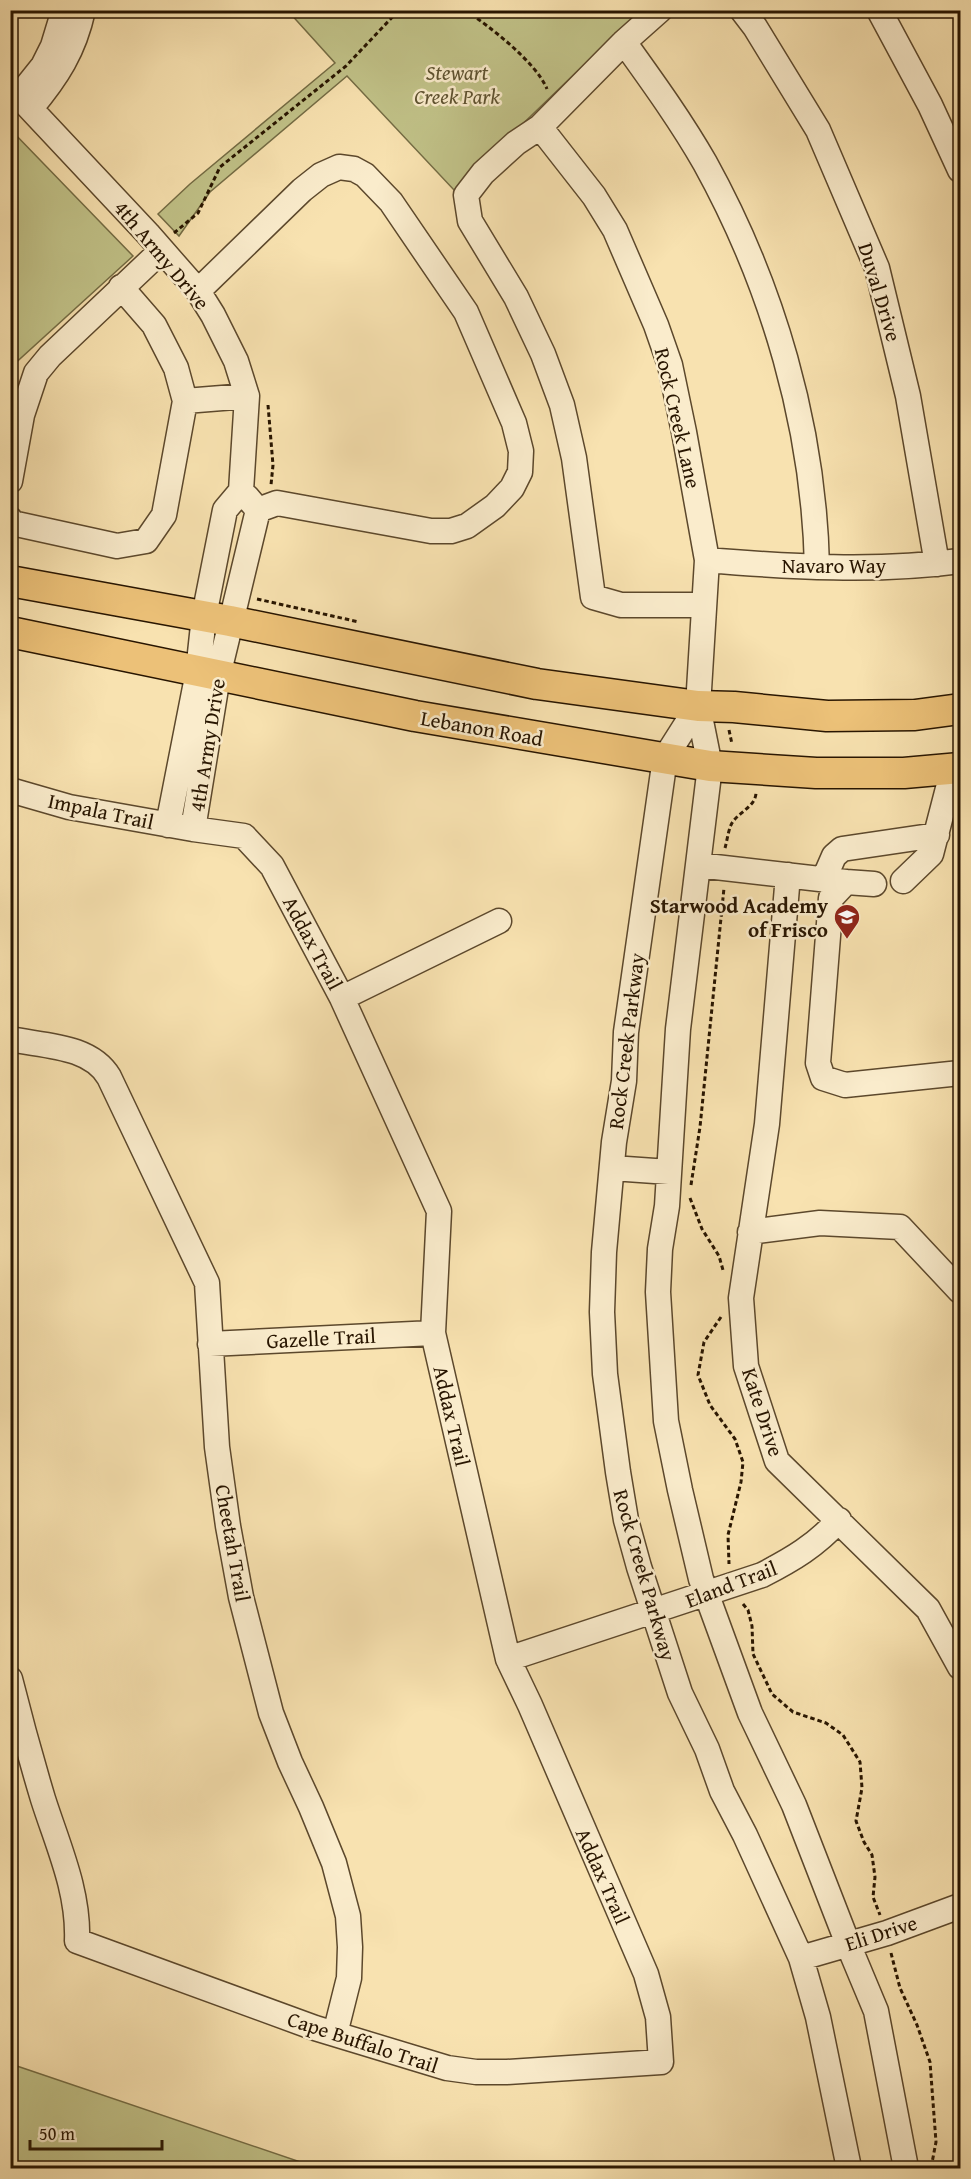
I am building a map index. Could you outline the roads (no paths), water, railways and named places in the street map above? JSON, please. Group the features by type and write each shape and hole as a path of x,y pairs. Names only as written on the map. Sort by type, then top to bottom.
{"main road":[{"path":"10,580 217,619 537,684 711,706 826,716 915,715 960,709"},
{"name":"Lebanon Road","path":"10,632 415,717 723,767 816,773 904,773 957,768"}],"street":[{"path":"20,97 43,66 53,46 64,10"},
{"path":"20,97 49,86 77,37 83,10"},
{"path":"660,10 624,42 548,119 516,143 483,173 466,195 470,221 516,297 543,354 562,405 574,458 593,597 621,605 703,605"},
{"name":"Duval Drive","path":"742,10 755,27 818,130 877,268 949,562"},
{"path":"879,10 916,76 960,170"},
{"path":"624,42 671,108 704,162 728,208 768,303 797,400 812,489 817,529 818,567"},
{"name":"4th Army Drive","path":"20,97 167,242 213,315 258,400 241,491 225,510 217,619 208,674 193,829"},
{"name":"Rock Creek Lane","path":"548,119 615,230 656,325 670,365 707,561 703,605 711,706"},
{"path":"198,291 321,175 339,167 354,169 365,175 391,202 466,312 514,423 521,451 520,472 512,488 495,506 467,526 451,531 431,531 277,503 263,508 241,491"},
{"path":"10,481 22,415 36,373 50,356 167,242"},
{"path":"10,519 12,523 117,546 146,541 164,515 185,401 176,368 154,325 122,287"},
{"path":"185,401 258,400"},
{"name":"4th Army Drive","path":"217,619 263,508"},
{"name":"Navaro Way","path":"707,561 818,567 949,562"},
{"name":"4th Army Drive","path":"168,825 208,674"},
{"path":"711,706 723,767 698,865 678,1029 667,1206 660,1249 658,1292 666,1421 701,1579 750,1713 794,1805 876,2011 906,2169"},
{"name":"Rock Creek Parkway","path":"711,706 665,758 626,1032 624,1081 612,1168 604,1252 605,1374 626,1520 653,1611 680,1693 707,1749 722,1791 745,1835 801,1958 818,2017 849,2169"},
{"path":"903,881 931,854 957,768"},
{"name":"Impala Trail","path":"10,790 69,807 193,829"},
{"name":"Addax Trail","path":"193,829 244,836 272,866 342,998 440,1211 433,1333 508,1659 646,1974 658,2017 661,2062"},
{"path":"937,836 842,849 834,856 835,881 831,898 818,1064 824,1078 845,1085 960,1073"},
{"path":"698,865 874,884"},
{"name":"Kate Drive","path":"788,875 767,1124 741,1298 746,1366 777,1461 928,1609 960,1667"},
{"path":"342,998 499,921"},
{"name":"Cheetah Trail","path":"10,1039 73,1051 101,1065 109,1077 205,1277 208,1289 214,1415 224,1496 250,1636 279,1734 330,1854 345,1900 350,1931 349,1978 335,2034"},
{"path":"612,1168 669,1172"},
{"path":"750,1232 820,1223 900,1227 960,1291"},
{"name":"Gazelle Trail","path":"210,1344 433,1333"},
{"name":"Eland Trail","path":"508,1659 762,1575 792,1560 820,1540 839,1520"},
{"name":"Cape Buffalo Trail","path":"10,1679 37,1777 72,1888 76,1911 77,1941 335,2034 432,2065 469,2072 507,2072 661,2062"},
{"name":"Eli Drive","path":"801,1958 848,1944 889,1942 960,1906"}],"place":[{"name":"Starwood Academy of Frisco","path":"847,940"}],"park label":[{"name":"Stewart Creek Park","path":"457,84"}]}
